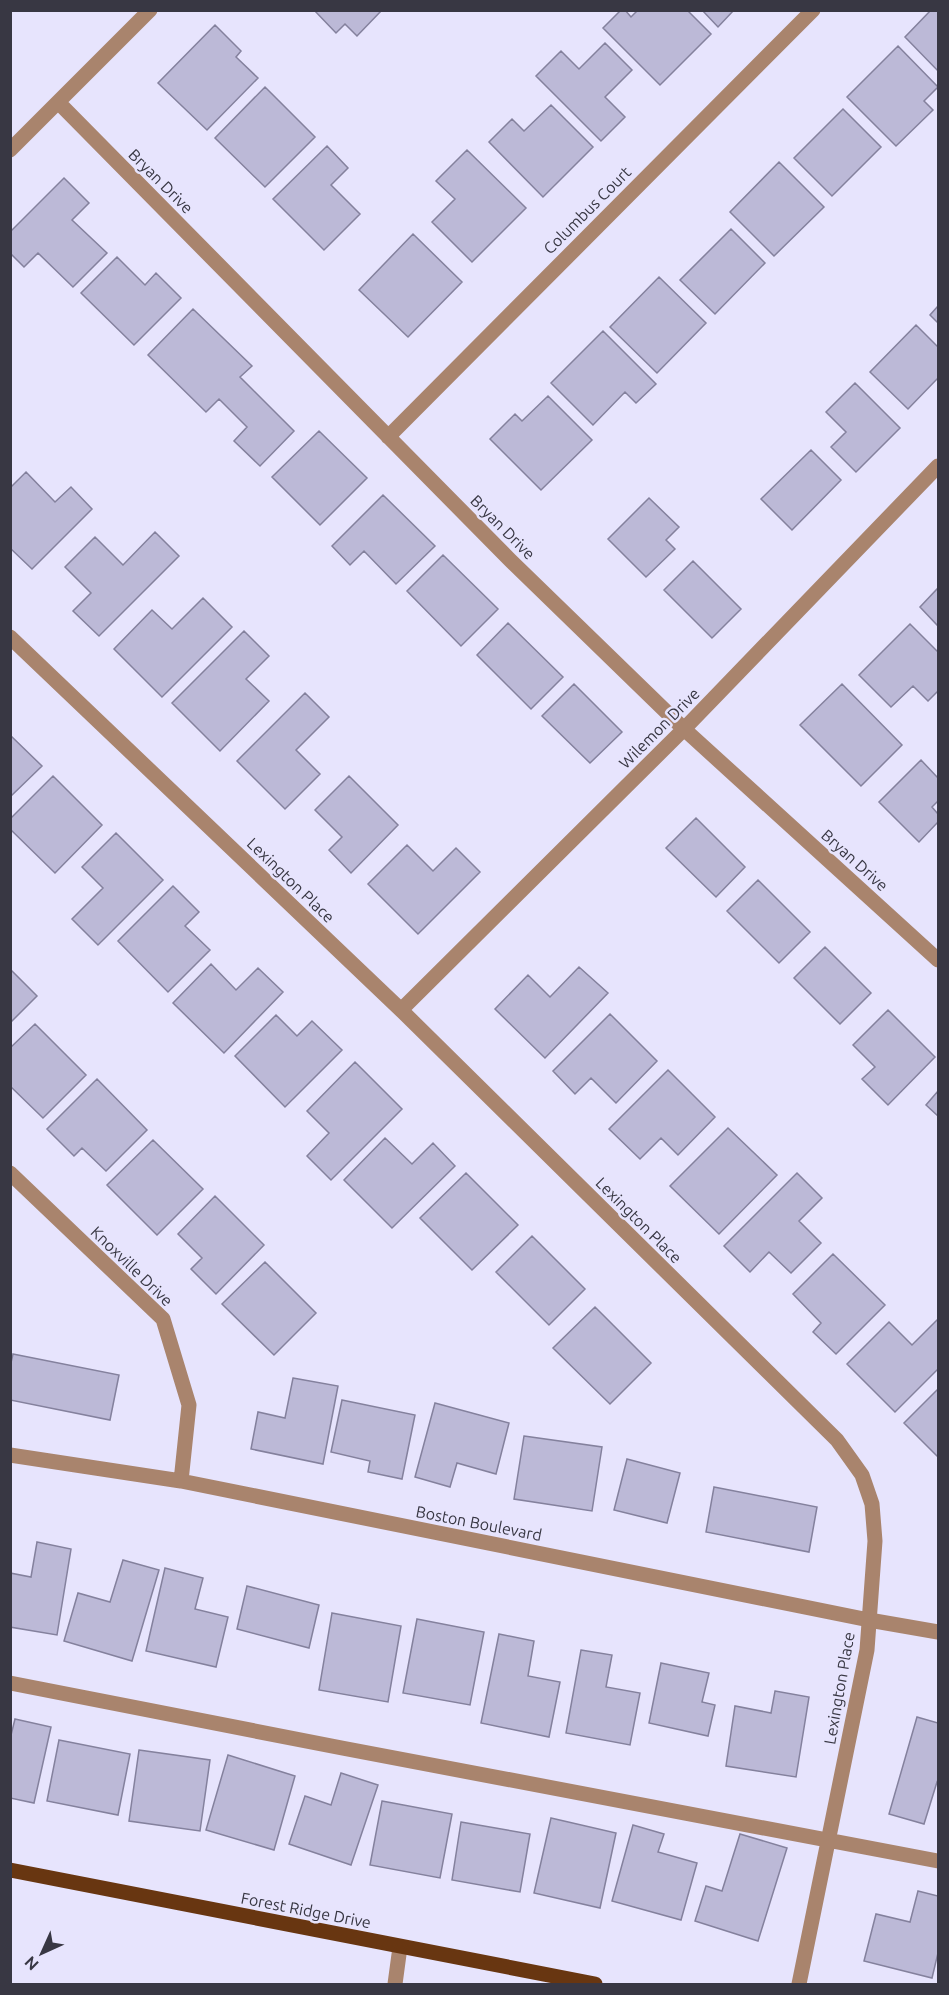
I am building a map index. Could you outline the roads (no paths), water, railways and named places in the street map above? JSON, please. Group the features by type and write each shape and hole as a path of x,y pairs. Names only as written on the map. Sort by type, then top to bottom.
{"main road":[{"name":"Forest Ridge Drive","path":"10,1870 595,1984"}],"street":[{"path":"10,150 150,10"},
{"name":"Columbus Court","path":"388,437 813,10"},
{"name":"Bryan Drive","path":"58,102 510,560 684,729 939,960"},
{"name":"Wilemon Drive","path":"401,1010 684,729 939,466"},
{"name":"Lexington Place","path":"10,637 401,1010 837,1440 862,1475 872,1504 875,1541 867,1650 799,1984"},
{"name":"Knoxville Drive","path":"10,1173 163,1319 189,1405 181,1481"},
{"name":"Boston Boulevard","path":"10,1455 181,1481 869,1620 939,1632"},
{"path":"10,1683 939,1862"},
{"path":"395,1984 400,1947"}]}
